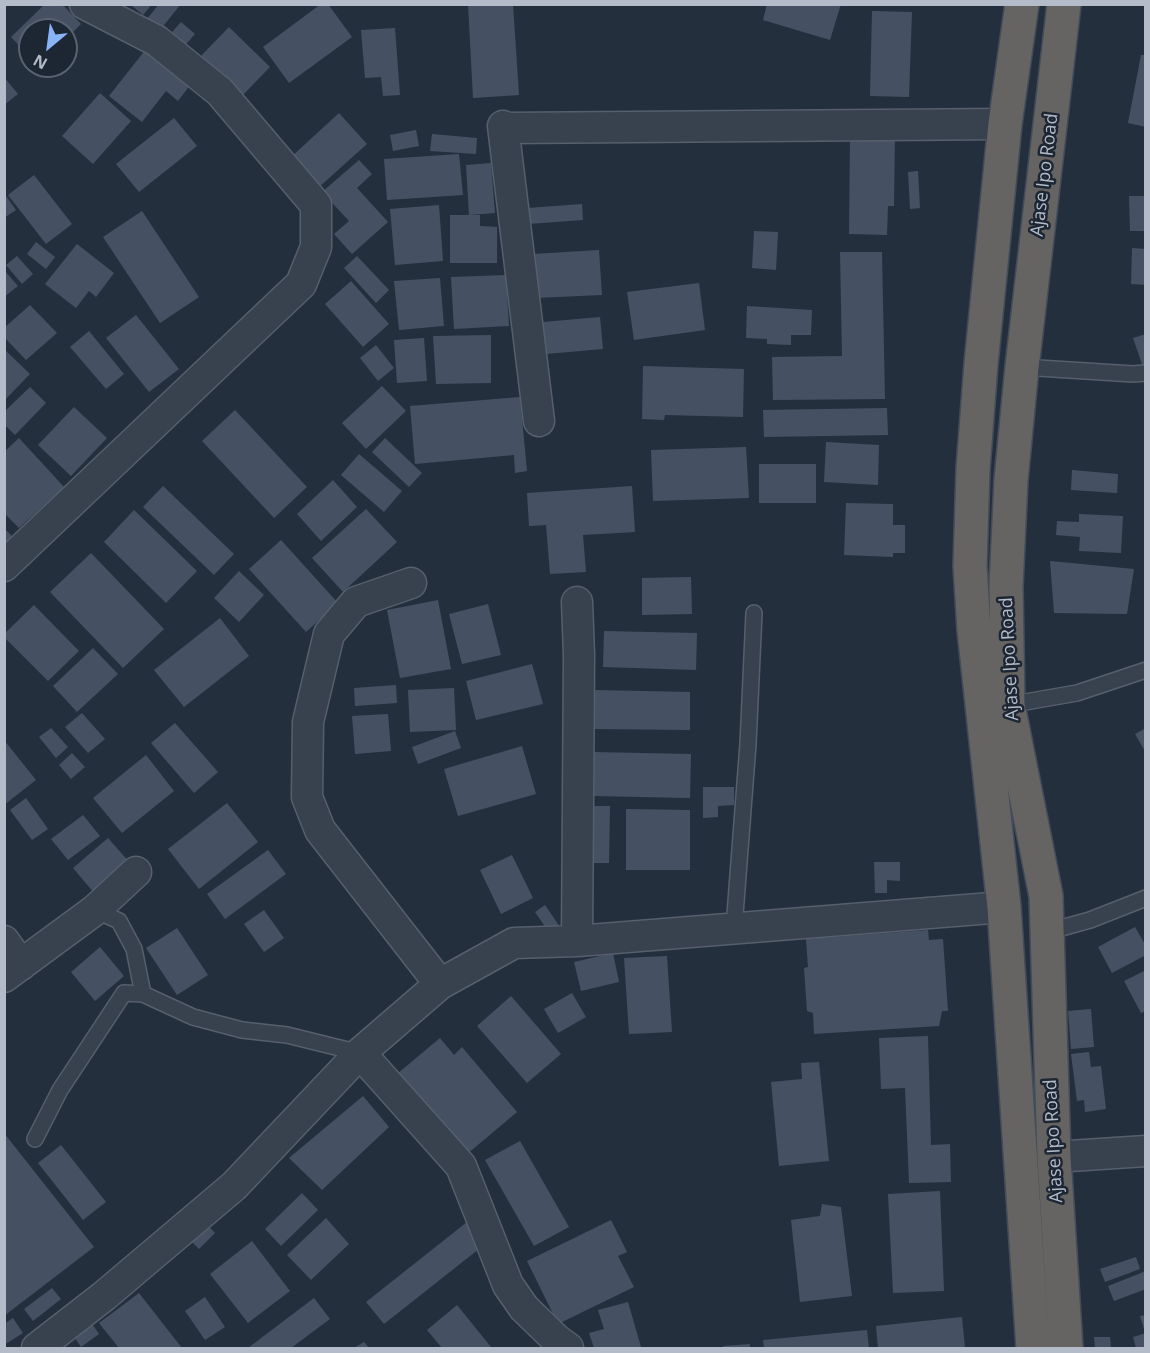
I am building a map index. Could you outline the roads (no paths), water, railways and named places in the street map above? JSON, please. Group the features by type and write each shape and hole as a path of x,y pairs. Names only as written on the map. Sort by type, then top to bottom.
{"highway":[{"name":"Ajase Ipo Road","path":"1022,4 1005,124 981,364 973,469 970,566 974,630 1004,907 1033,1348"},
{"name":"Ajase Ipo Road","path":"1064,4 1022,367 1011,480 1006,586 1008,705 1046,896 1054,1157 1066,1348"}],"street":[{"path":"4,566 301,284 316,247 316,205 220,92 158,41 85,4"},
{"path":"538,421 503,126 507,128 1005,124"},
{"path":"411,583 356,602 329,634 308,722 307,797 320,830 440,984"},
{"path":"577,602 579,654 577,941"},
{"path":"10,961 95,910 136,872"},
{"path":"37,1348 104,1296 234,1186 360,1053 440,984 514,942 577,941 1004,907"},
{"path":"360,1053 461,1166 508,1285 524,1308 556,1340 568,1348"},
{"path":"1054,1157 1146,1151"}],"lane":[{"path":"1022,367 1146,373"},
{"path":"734,928 748,744 754,613"},
{"path":"1008,705 1077,693 1146,670"},
{"path":"1047,932 1090,920 1146,898"},
{"path":"95,910 119,921 134,948 143,994"},
{"path":"35,1139 60,1090 124,993 143,994 193,1017 242,1030 287,1035 360,1053"}]}
